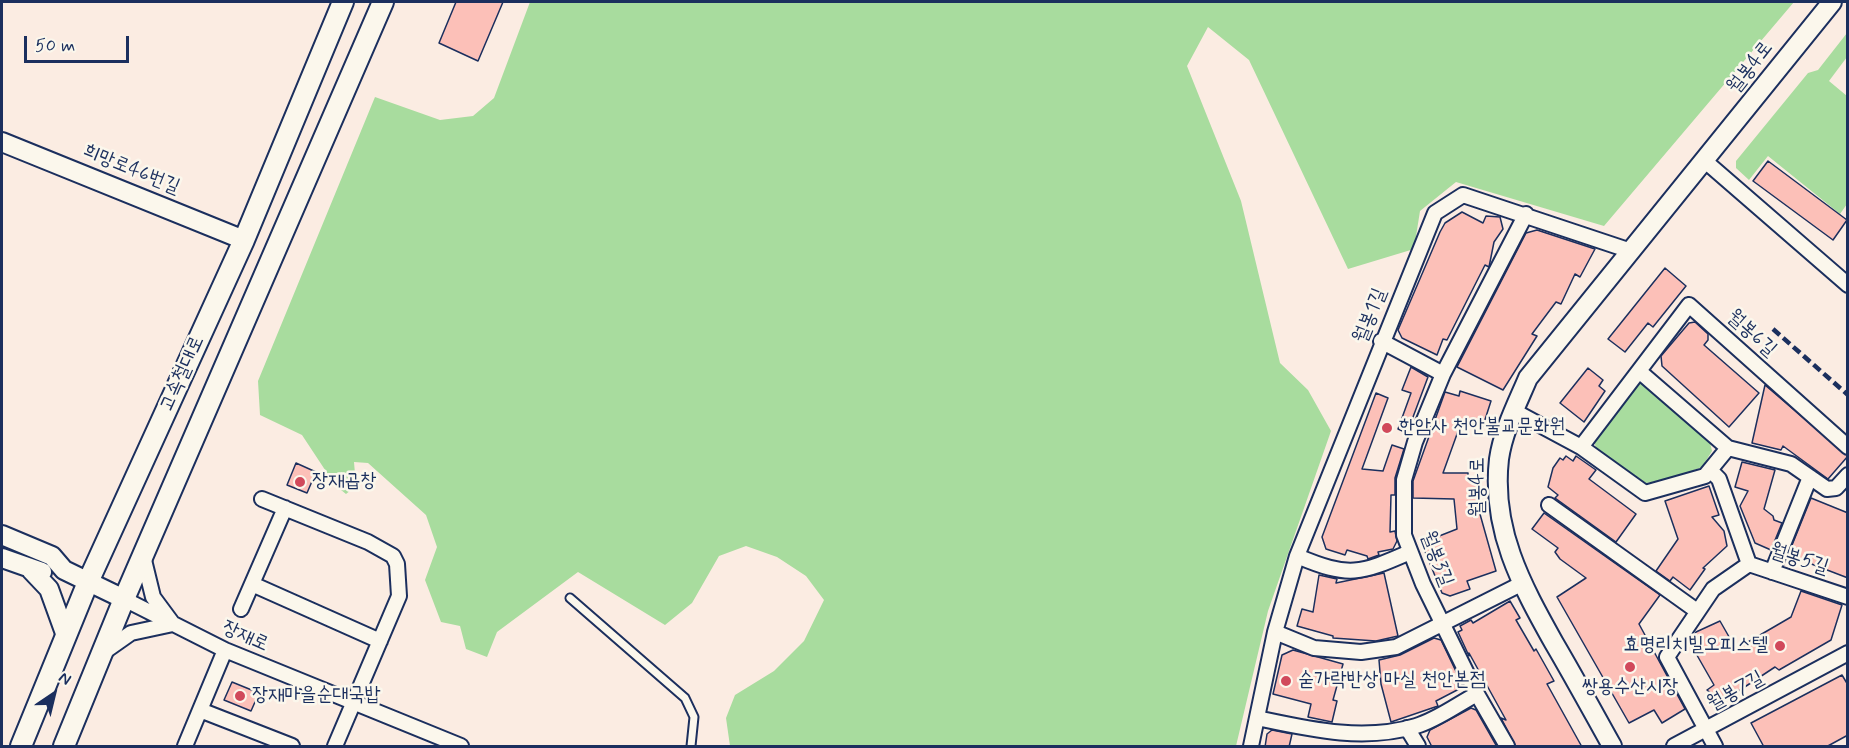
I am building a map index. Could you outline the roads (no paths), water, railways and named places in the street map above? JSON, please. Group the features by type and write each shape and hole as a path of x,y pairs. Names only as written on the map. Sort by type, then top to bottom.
{"main road":[{"name":"고속철대로","path":"21,747 88,582 244,240 344,2"},
{"name":"고속철대로","path":"64,747 124,599 383,2"}],"street":[{"name":"월봉4로","path":"1612,747 1521,584 1503,535 1497,498 1499,458 1514,411 1528,378 1832,2"},
{"name":"희망로46번길","path":"2,142 244,240"},
{"path":"1705,161 1848,285"},
{"name":"월봉1길","path":"1251,747 1275,632 1297,556 1329,483 1381,341 1435,213 1463,195 1526,214 1631,251"},
{"name":"월봉3길","path":"1507,747 1477,694 1423,584 1410,552 1404,535 1404,480 1415,442 1443,374 1526,214"},
{"name":"월봉6길","path":"1581,447 1689,305 1848,447"},
{"path":"1381,341 1443,374"},
{"path":"1639,370 1728,448 1791,464 1827,489 1836,488 1848,475"},
{"path":"1514,411 1581,447 1645,493 1705,476 1728,448"},
{"path":"1710,470 1719,479 1749,564"},
{"path":"1772,572 1810,477"},
{"path":"262,500 368,542 393,556 397,564 399,596 334,747"},
{"path":"1550,505 1696,610"},
{"name":"장재로","path":"241,609 285,508"},
{"path":"2,535 52,556 64,570 124,599"},
{"path":"1297,556 1329,570 1355,573 1410,552"},
{"path":"102,653 131,633 173,624 153,597 143,556"},
{"path":"2,558 44,573 64,570"},
{"name":"월봉5길","path":"1715,747 1667,657 1696,610 1713,589 1749,564 1848,597"},
{"path":"31,570 49,589 66,636"},
{"path":"252,584 380,641"},
{"path":"1275,632 1314,648 1361,652 1396,647 1521,584"},
{"name":"장재로","path":"124,599 225,650 461,747"},
{"path":"185,747 225,650"},
{"name":"월봉7길","path":"1674,747 1848,652"},
{"path":"1257,718 1333,734 1378,732 1418,726 1477,694"},
{"path":"200,710 275,743 292,747"},
{"path":"1407,728 1418,747"}],"lane":[{"path":"570,598 685,698 694,717 691,747"}],"railway":[{"path":"1773,329 1848,395"}],"place":[{"name":"한암사 천안불교문화원","path":"1387,428"},
{"name":"장재곱창","path":"300,482"},
{"name":"효명리치빌오피스텔","path":"1780,646"},
{"name":"쌍용수산시장","path":"1630,667"},
{"name":"숟가락반상 마실 천안본점","path":"1286,681"},
{"name":"장재마을순대국밥","path":"240,696"}]}
